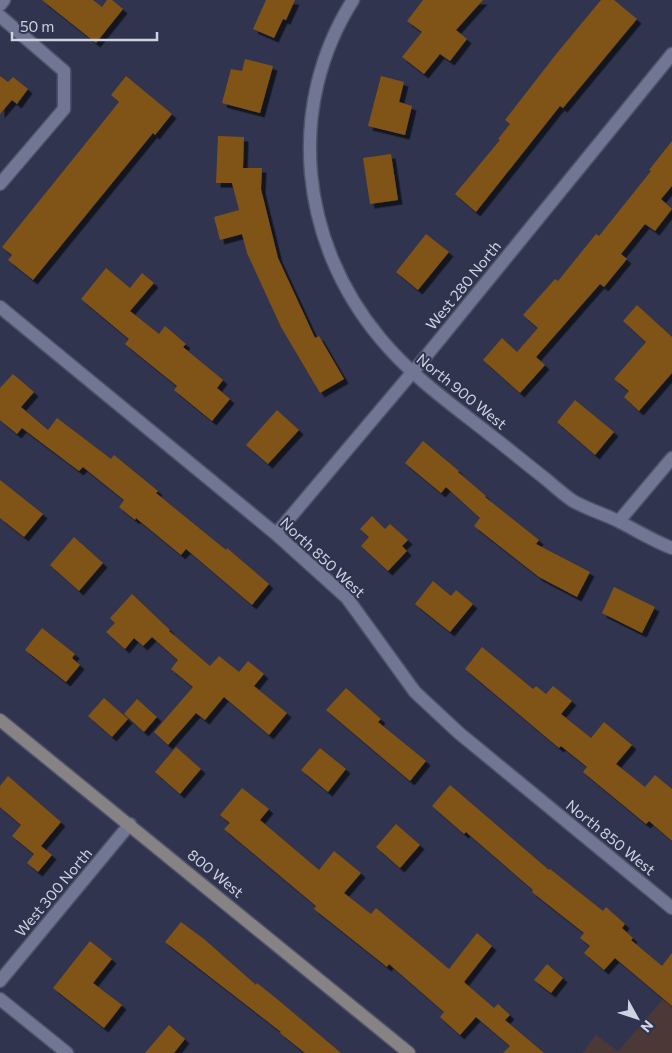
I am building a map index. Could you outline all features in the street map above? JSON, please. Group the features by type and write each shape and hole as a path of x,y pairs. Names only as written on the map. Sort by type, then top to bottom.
{"street":[{"path":"0,5 4,0"},
{"name":"North 900 West","path":"353,0 328,50 317,87 313,106 310,154 316,211 327,248 342,283 357,308 380,339 412,372 573,501 619,521 672,548"},
{"path":"0,16 64,71 64,108 0,184"},
{"name":"West 280 North","path":"276,534 412,372 672,54"},
{"name":"North 850 West","path":"0,307 276,534 347,598 415,692 459,733 672,908"},
{"path":"619,521 672,458"},
{"name":"800 West","path":"0,720 410,1053"},
{"name":"West 300 North","path":"0,981 130,824"},
{"path":"0,998 67,1053"}],"shaded area":[{"path":"672,989 672,1053 582,1053 596,1035 618,1051"}],"building":[{"path":"42,0 93,0 102,7 107,0 112,0 123,9 96,43"},
{"path":"266,0 295,0 286,20 283,19 274,38 253,29"},
{"path":"423,0 483,0 456,30 467,39 450,61 440,54 424,74 402,57 422,32 407,21"},
{"path":"601,0 614,0 637,19 563,108 560,106 476,212 455,194 500,140 498,139 510,124 505,120"},
{"path":"245,59 273,66 260,113 222,103 231,69 242,71"},
{"path":"0,76 8,82 13,77 28,89 17,104 12,100 0,114"},
{"path":"126,76 172,114 155,135 153,133 33,280 8,260 12,255 2,247 119,102 111,95"},
{"path":"381,76 404,82 399,102 412,106 405,135 368,126"},
{"path":"218,136 244,137 243,168 262,168 261,189 278,258 315,338 319,336 344,379 320,393 281,327 247,253 242,234 220,240 214,217 239,210 232,183 216,183"},
{"path":"672,141 672,186 661,199 672,209 655,231 645,224 621,254 627,259 604,287 600,284 536,357 545,365 520,393 483,360 502,338 517,352 538,328 523,315 555,279 558,281 596,234 599,236 651,171 649,170"},
{"path":"391,154 398,200 370,204 363,158"},
{"path":"426,234 449,252 418,290 396,272"},
{"path":"106,268 130,288 142,273 154,283 130,311 159,334 165,326 186,344 183,347 223,380 217,388 230,399 212,421 174,390 177,386 125,344 129,339 81,299"},
{"path":"637,305 672,337 672,373 639,411 624,397 629,391 614,379 646,342 623,321"},
{"path":"13,374 34,392 21,407 48,430 57,418 111,459 114,455 158,491 156,493 226,550 227,548 269,584 252,605 186,549 181,555 136,518 135,520 119,507 124,500 83,467 79,471 22,428 17,434 0,420 0,388"},
{"path":"575,400 614,432 595,455 557,422"},
{"path":"277,410 299,430 268,464 246,445"},
{"path":"423,441 459,471 485,497 539,540 536,544 590,572 577,597 539,577 474,526 480,518 446,487 441,493 405,463"},
{"path":"0,480 43,514 24,537 0,518"},
{"path":"372,516 385,529 390,524 408,540 402,546 407,551 388,571 361,546 369,537 360,529"},
{"path":"74,537 103,563 79,591 50,565"},
{"path":"433,581 451,596 456,590 473,604 450,632 415,604"},
{"path":"614,587 655,607 642,633 602,613"},
{"path":"132,594 169,631 210,666 219,656 239,672 248,661 264,674 254,686 287,713 269,735 224,697 205,720 196,713 168,745 154,732 193,687 171,669 178,660 152,637 143,646 134,638 125,649 106,632 115,623 110,618"},
{"path":"42,628 75,654 72,658 80,665 66,682 25,650"},
{"path":"482,647 533,689 536,686 546,694 553,686 572,701 561,714 591,738 604,722 632,745 616,764 645,787 655,775 672,789 672,841 649,821 646,824 583,772 587,767 561,746 559,748 465,669"},
{"path":"346,688 381,719 378,722 426,761 410,781 326,710"},
{"path":"104,698 128,719 112,737 88,716"},
{"path":"137,699 157,717 144,732 124,714"},
{"path":"176,747 201,769 180,794 155,772"},
{"path":"320,748 346,769 328,792 301,770"},
{"path":"8,776 61,822 41,846 52,855 38,872 27,863 34,854 12,836 21,825 0,807 0,786"},
{"path":"450,785 549,870 603,911 606,907 625,924 622,928 633,938 631,940 662,966 672,953 672,1006 615,958 604,970 584,953 590,946 580,938 584,933 532,892 533,890 466,832 464,834 432,806"},
{"path":"242,788 269,809 260,820 319,870 334,851 361,873 344,893 371,914 376,908 449,969 477,933 492,946 464,982 494,1008 498,1004 510,1015 505,1020 544,1053 503,1053 510,1046 476,1017 460,1035 440,1017 444,1012 389,964 387,967 314,909 316,906 224,829 230,823 220,815"},
{"path":"396,824 420,845 400,868 376,847"},
{"path":"181,922 341,1053 305,1053 281,1032 165,942"},
{"path":"90,941 112,959 93,983 122,1005 104,1028 53,988"},
{"path":"547,964 563,978 551,993 534,980"},
{"path":"169,1025 185,1039 174,1053 145,1053"}]}
